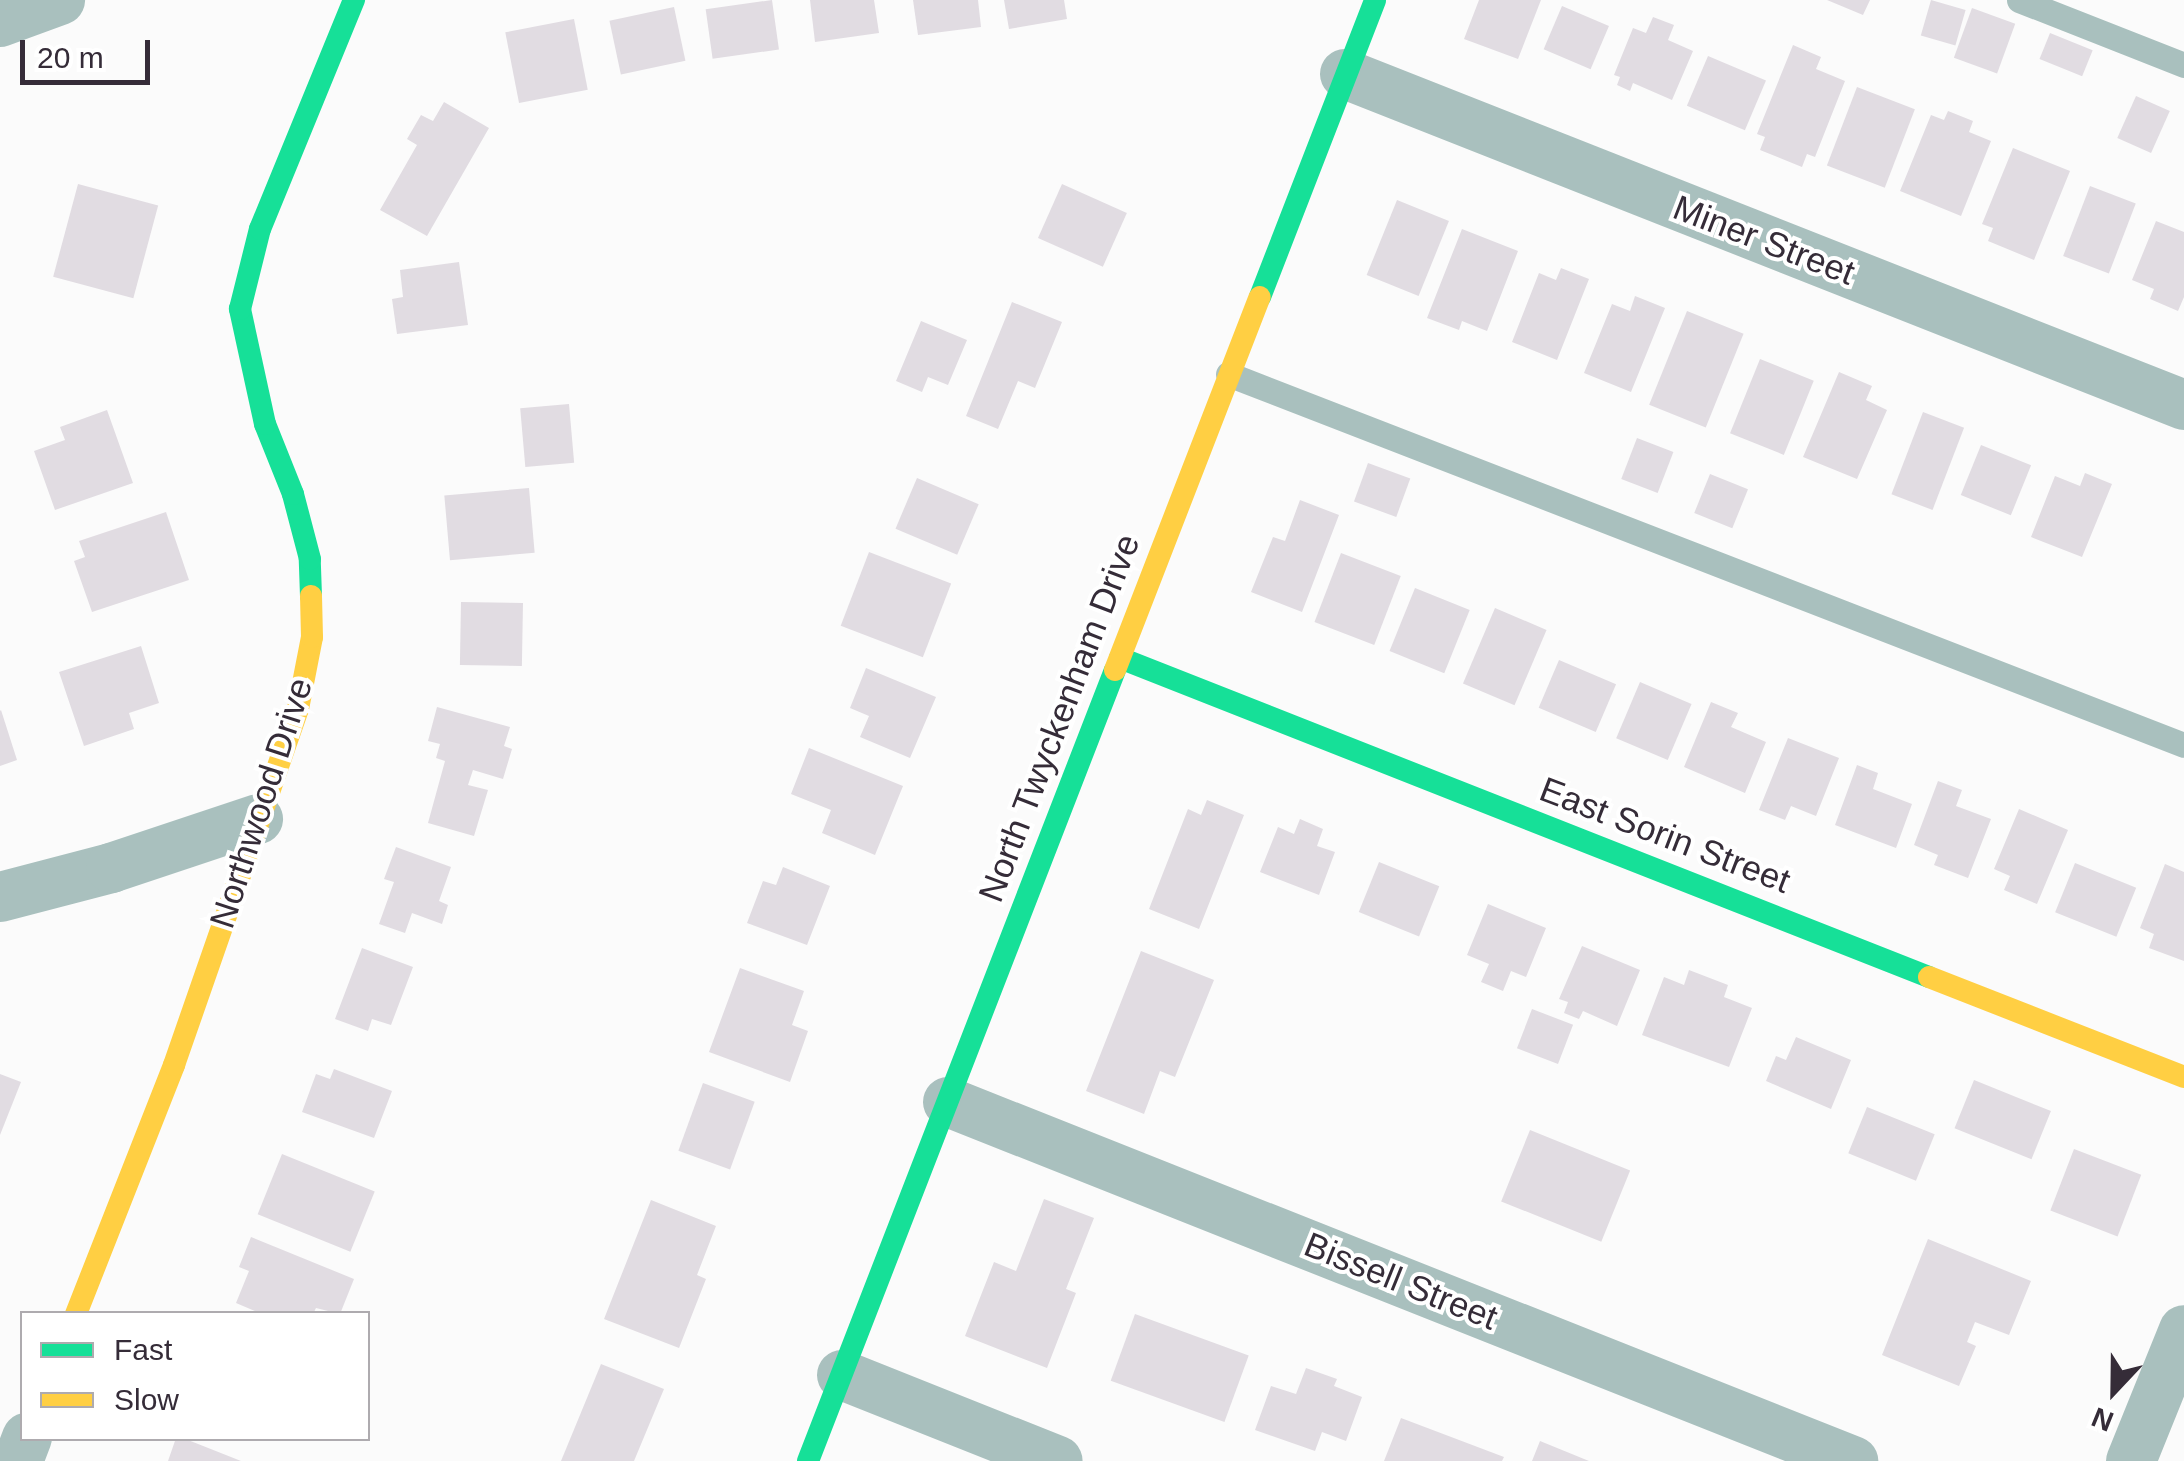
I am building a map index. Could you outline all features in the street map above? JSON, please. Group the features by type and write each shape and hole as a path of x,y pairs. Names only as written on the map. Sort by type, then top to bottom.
{"street":[{"path":"0,22 60,0"},
{"name":"Northwood Drive","path":"77,1311 174,1065 298,709 312,638 310,559 294,494 264,424 240,309 260,228 354,0"},
{"name":"North Twyckenham Drive","path":"808,1461 1375,0"},
{"name":"Miner Street","path":"1345,74 2184,405"},
{"name":"East Sorin Street","path":"1120,658 2184,1077"},
{"path":"0,897 160,853 258,819"},
{"name":"Bissell Street","path":"948,1102 1853,1461"},
{"path":"2130,1461 2184,1330"},
{"path":"842,1375 1058,1461"}],"lane":[{"path":"2019,0 2184,66"},
{"path":"1228,374 2184,745"}],"building":[{"path":"772,0 779,50 713,59 706,9"},
{"path":"810,0 874,0 879,33 815,42"},
{"path":"913,0 978,0 981,27 918,35"},
{"path":"1004,0 1064,0 1067,19 1009,29"},
{"path":"1479,0 1541,0 1518,59 1464,39"},
{"path":"1827,0 1870,0 1863,15"},
{"path":"1931,0 1966,10 1955,45 1921,36"},
{"path":"1562,6 1609,26 1591,69 1544,49"},
{"path":"674,7 685,61 621,75 609,21"},
{"path":"1972,8 2015,24 1997,74 1954,58"},
{"path":"1653,17 1674,25 1668,40 1693,51 1672,100 1633,83 1630,91 1617,85 1620,77 1614,75 1633,28 1646,33"},
{"path":"574,19 588,90 519,103 505,32"},
{"path":"2050,33 2093,50 2082,76 2040,59"},
{"path":"1793,45 1821,57 1816,69 1845,81 1815,157 1807,154 1802,167 1760,150 1765,137 1757,134"},
{"path":"1708,56 1766,81 1745,130 1687,106"},
{"path":"1857,87 1915,109 1885,188 1827,165"},
{"path":"2136,96 2170,111 2151,153 2117,138"},
{"path":"444,102 489,128 427,236 380,210 417,145 407,139 421,115 433,121"},
{"path":"1948,111 1973,121 1969,132 1991,141 1961,216 1900,191 1931,115 1944,120"},
{"path":"2013,148 2070,171 2034,260 1988,241 1993,228 1982,224"},
{"path":"78,184 158,205 133,298 53,277"},
{"path":"1062,184 1127,213 1103,267 1038,238"},
{"path":"2090,186 2136,204 2109,274 2063,256"},
{"path":"1397,200 1449,221 1419,296 1367,275"},
{"path":"2156,221 2184,232 2184,297 2178,311 2150,299 2154,289 2132,280"},
{"path":"1462,229 1518,251 1487,331 1462,321 1459,330 1427,318"},
{"path":"459,262 468,325 397,334 392,299 403,297 400,270"},
{"path":"1561,268 1589,279 1557,360 1512,342 1539,273 1556,280"},
{"path":"1635,296 1665,308 1631,392 1584,373 1612,304 1630,311"},
{"path":"1012,302 1062,322 1035,388 1018,381 998,429 966,416"},
{"path":"1687,311 1744,334 1706,427 1649,405"},
{"path":"921,321 967,340 948,385 928,377 922,392 896,381"},
{"path":"1760,359 1814,381 1784,455 1730,433"},
{"path":"1839,372 1872,386 1866,400 1887,410 1857,479 1803,457"},
{"path":"569,404 574,463 525,467 520,408"},
{"path":"107,410 133,483 55,510 34,451 65,440 60,427"},
{"path":"1923,412 1964,428 1933,510 1891,494"},
{"path":"1637,438 1673,452 1658,493 1621,479"},
{"path":"1981,445 2031,465 2011,515 1961,495"},
{"path":"1368,463 1410,478 1396,517 1354,502"},
{"path":"2085,473 2112,484 2082,557 2031,537 2055,476 2080,486"},
{"path":"1710,474 1748,489 1732,528 1694,513"},
{"path":"917,478 979,504 957,555 896,529"},
{"path":"529,488 535,553 450,560 444,495"},
{"path":"1300,500 1339,515 1302,612 1251,592 1273,537 1285,541"},
{"path":"166,512 189,580 92,612 74,561 85,557 79,541"},
{"path":"869,552 951,584 923,657 841,626"},
{"path":"1341,553 1401,576 1374,645 1314,622"},
{"path":"1415,588 1470,610 1444,673 1390,651"},
{"path":"461,602 523,603 522,666 460,665"},
{"path":"1495,608 1547,630 1515,705 1463,683"},
{"path":"141,646 159,703 129,713 134,729 84,746 59,672"},
{"path":"1559,660 1616,684 1596,732 1539,708"},
{"path":"866,668 936,697 910,758 860,737 869,716 850,708"},
{"path":"1640,682 1692,704 1668,760 1616,738"},
{"path":"1711,702 1738,713 1731,727 1766,742 1745,793 1684,767"},
{"path":"437,707 510,727 504,746 512,749 503,779 473,770 468,785 488,790 474,836 428,823 445,761 436,758 440,744 428,741"},
{"path":"0,711 17,760 0,766"},
{"path":"1788,738 1839,758 1816,816 1791,806 1785,820 1759,810"},
{"path":"809,748 903,786 875,855 822,833 831,810 791,794"},
{"path":"1857,765 1878,773 1873,789 1912,804 1896,848 1835,825"},
{"path":"1938,781 1962,790 1956,806 1991,819 1968,878 1934,865 1938,855 1914,845"},
{"path":"1207,800 1244,815 1199,929 1149,909 1188,809 1201,815"},
{"path":"2019,809 2068,830 2037,904 2004,890 2010,876 1994,869"},
{"path":"1300,819 1323,829 1317,846 1335,852 1319,895 1260,872 1278,827 1294,834"},
{"path":"396,847 451,867 439,901 448,905 442,924 412,913 405,933 379,924 394,882 384,879"},
{"path":"1379,862 1439,886 1419,936 1359,912"},
{"path":"2075,863 2136,888 2116,937 2055,912"},
{"path":"2165,864 2184,872 2184,961 2149,948 2154,934 2140,928"},
{"path":"783,867 830,886 807,945 747,923 763,881 776,885"},
{"path":"1488,904 1546,928 1526,977 1511,971 1503,991 1481,982 1489,964 1467,955"},
{"path":"1582,946 1640,970 1617,1026 1583,1011 1579,1019 1564,1013 1568,1002 1559,999"},
{"path":"362,948 413,967 391,1025 372,1019 368,1031 335,1019"},
{"path":"1141,951 1214,980 1175,1077 1160,1071 1144,1114 1086,1091"},
{"path":"740,968 804,991 792,1025 808,1031 790,1082 709,1052"},
{"path":"1689,970 1728,985 1724,997 1752,1008 1729,1067 1642,1035 1664,977 1684,985"},
{"path":"1532,1009 1573,1025 1558,1064 1517,1048"},
{"path":"1796,1037 1851,1060 1831,1109 1766,1081 1776,1056 1786,1060"},
{"path":"334,1069 392,1091 374,1138 302,1112 316,1074 330,1079"},
{"path":"0,1074 21,1082 0,1135"},
{"path":"1974,1080 2051,1111 2031,1159 1955,1128"},
{"path":"703,1083 755,1102 730,1169 678,1151"},
{"path":"1867,1107 1935,1134 1916,1181 1848,1153"},
{"path":"1530,1130 1630,1170 1601,1242 1501,1201"},
{"path":"2074,1149 2141,1175 2118,1236 2050,1211"},
{"path":"282,1154 375,1191 350,1252 258,1214"},
{"path":"1044,1199 1094,1218 1066,1289 1076,1293 1047,1368 965,1336 994,1262 1016,1271"},
{"path":"651,1200 716,1226 697,1275 706,1279 679,1348 604,1319"},
{"path":"251,1237 354,1279 341,1311 316,1308 255,1311 236,1303 249,1271 239,1267"},
{"path":"1928,1239 2031,1281 2009,1335 1975,1322 1967,1342 1976,1346 1959,1386 1882,1355"},
{"path":"1135,1314 1249,1355 1224,1422 1111,1381"},
{"path":"601,1364 664,1389 634,1461 561,1461"},
{"path":"1306,1368 1337,1379 1334,1386 1362,1397 1346,1441 1322,1432 1315,1451 1255,1430 1271,1386 1296,1394"},
{"path":"1401,1418 1504,1457 1502,1461 1384,1461"},
{"path":"175,1441 191,1441 241,1461 168,1461"},
{"path":"1540,1441 1589,1461 1532,1461"}],"traffic: fast":[{"path":"311,596 310,559 293,494 265,424 240,309 260,229 354,0"},
{"path":"1260,297 1375,0"},
{"path":"1120,658 1929,977"},
{"path":"808,1461 1115,670"}],"traffic: slow":[{"path":"1115,670 1260,297"},
{"path":"77,1311 174,1065 298,709 312,637 311,596"},
{"path":"1929,977 2184,1077"}]}
